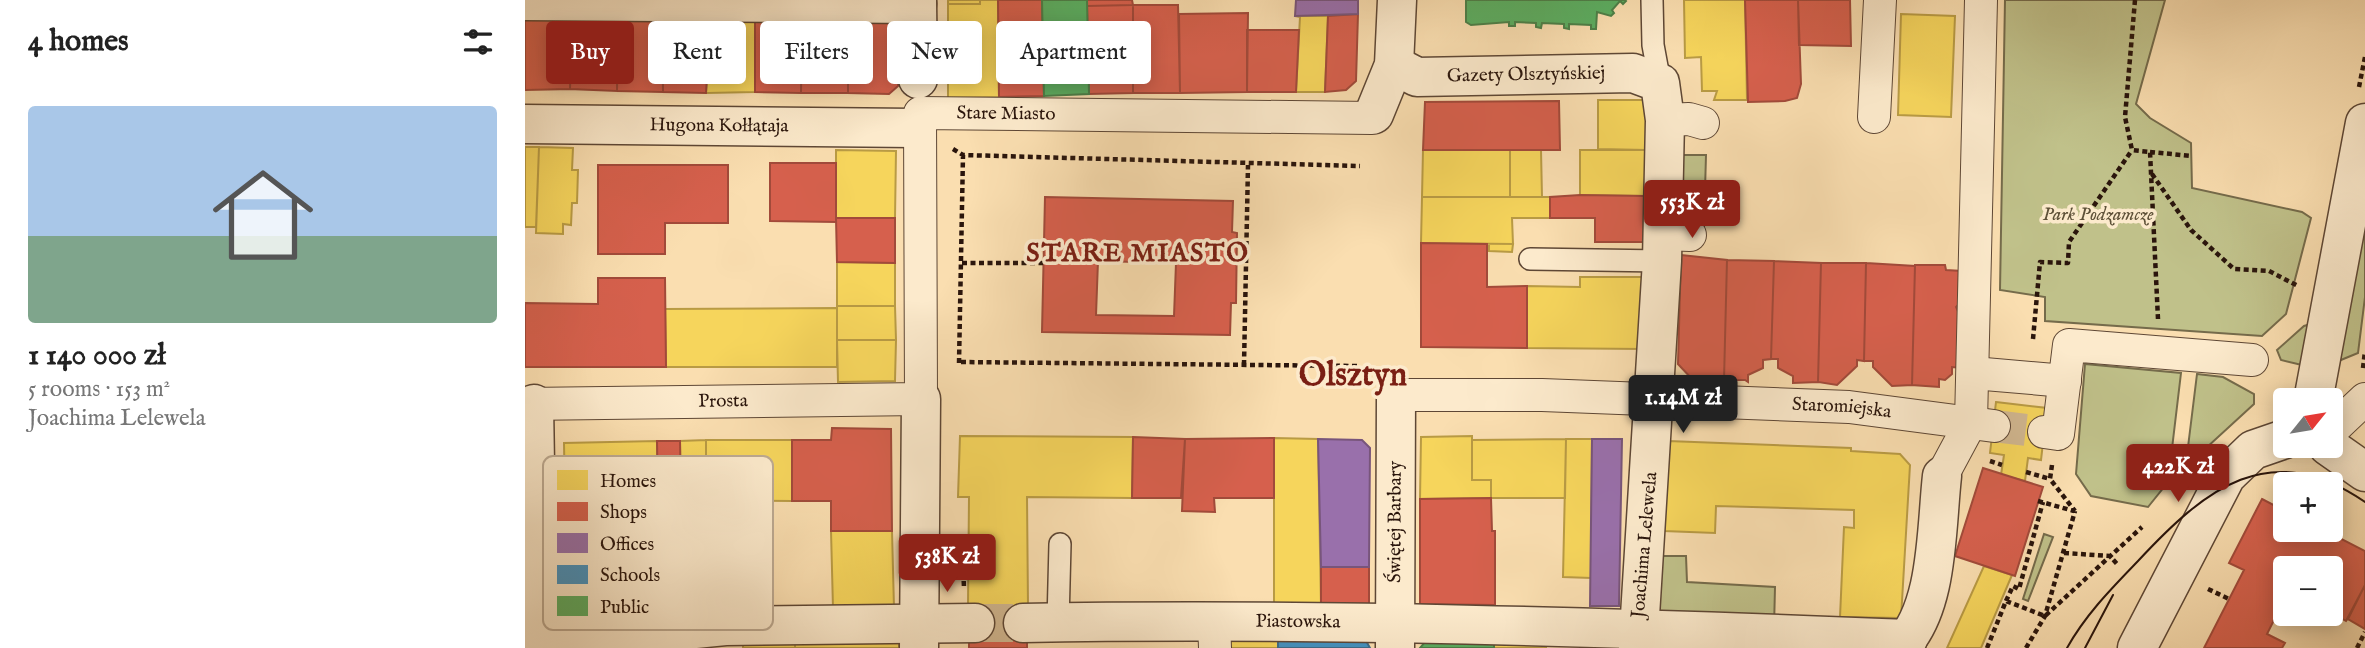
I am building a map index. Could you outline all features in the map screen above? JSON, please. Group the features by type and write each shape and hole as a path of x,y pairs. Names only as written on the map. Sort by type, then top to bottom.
{"street":[{"path":"1374,114 1394,65 1397,0"},
{"path":"1874,117 1880,0"},
{"path":"1904,644 1927,605 1942,476 1982,424 1973,373 1981,0"},
{"path":"525,1 917,2 921,399 919,636"},
{"name":"Gazety Olsztyńskiej","path":"1394,65 1417,76 1633,73 1663,101"},
{"path":"1663,101 1689,119 1703,123"},
{"name":"Joachima Lelewela","path":"1638,638 1654,400 1671,243 1663,101"},
{"name":"Stare Miasto","path":"918,104 920,113 1372,118 1374,114"},
{"name":"Hugona Kołłątaja","path":"525,124 918,104"},
{"path":"2315,388 2365,123"},
{"path":"2051,433 2065,381 2069,345 2252,360"},
{"path":"1973,373 2065,381"},
{"name":"Staromiejska","path":"1396,396 1542,395 1849,407 1982,424"},
{"name":"Świętej Barbary","path":"1395,635 1396,396"},
{"path":"2343,419 2365,398"},
{"name":"Prosta","path":"529,404 921,399"},
{"path":"529,404 533,639 657,633 725,637 919,636 975,623"},
{"path":"2137,648 2226,476 2253,450 2273,443"},
{"path":"2343,457 2365,472"},
{"name":"Piastowska","path":"1041,622 1214,634 1638,638 1904,644"}],"lane":[{"path":"1652,0 1653,45 1663,101"},
{"path":"1529,259 1671,243"},
{"path":"1041,622 1060,544"}],"path":[{"path":"2038,298 2041,262 2069,263 2069,242 2131,150 2125,117 2135,0"},
{"path":"918,104 963,155 1248,165 1360,166"},
{"path":"2131,150 2192,156"},
{"path":"2150,152 2158,351"},
{"path":"1244,365 1248,165"},
{"path":"2151,173 2191,230 2234,269 2269,271 2304,289"},
{"path":"962,263 1043,263"},
{"path":"961,362 1358,366"},
{"path":"2050,479 2051,433"},
{"path":"2026,471 2050,479 2075,511"},
{"path":"1987,648 2013,586 2019,589 2041,501 2075,511"},
{"path":"2026,648 2045,616 2075,511"},
{"path":"2045,616 2142,527"},
{"path":"2064,553 2110,556 2118,565"},
{"path":"963,564 964,583"},
{"path":"2214,592 2229,599"},
{"path":"2006,601 2045,616"},
{"path":"2357,648 2365,632"}],"green space":[{"name":"Park Podzamcze","path":"2005,0 2165,0 2136,104 2150,118 2191,143 2192,188 2302,212 2311,218 2286,314 2262,336 2045,321 2045,297 2000,290"},
{"path":"1681,155 1706,155 1704,226 1680,226"},
{"path":"2365,226 2365,297 2358,353 2336,362"},
{"path":"2311,324 2302,365 2281,360 2277,350 2304,326"},
{"path":"2085,364 2181,373 2168,482 2148,507 2091,496 2076,474"},
{"path":"2197,374 2223,377 2254,394 2254,404 2205,449 2188,447"},
{"path":"2044,534 2053,537 2028,601 2023,599"},
{"path":"1655,556 1686,556 1687,582 1775,587 1774,628 1658,623"}],"building: Homes":[{"path":"948,0 980,0 980,4 948,4"},
{"path":"980,0 998,0 996,84 999,84 999,97 948,98 948,84 982,84 982,21 948,21 948,4 980,4"},
{"path":"1684,0 1745,0 1747,100 1714,100 1717,91 1702,91 1701,57 1685,58"},
{"path":"711,14 755,15 755,92 706,93 707,84 746,84 746,21 711,21"},
{"path":"1901,14 1955,16 1951,117 1898,115"},
{"path":"1295,16 1328,16 1325,92 1296,92 1300,17"},
{"path":"1598,100 1647,100 1646,150 1598,149"},
{"path":"525,147 539,147 536,227 525,227"},
{"path":"539,147 573,148 572,170 578,170 577,203 572,203 571,225 563,224 563,234 536,233"},
{"path":"836,150 896,151 895,218 836,218"},
{"path":"1423,150 1510,150 1510,197 1422,197"},
{"path":"1510,150 1541,150 1542,197 1510,197"},
{"path":"1580,150 1646,150 1645,196 1580,195"},
{"path":"1422,197 1550,197 1550,218 1512,218 1513,244 1421,243"},
{"path":"1489,244 1513,244 1512,252 1489,251"},
{"path":"837,262 895,263 895,306 837,306"},
{"path":"1580,277 1643,277 1643,349 1527,348 1527,286 1580,287"},
{"path":"837,306 895,306 896,340 837,340"},
{"path":"837,308 837,367 666,367 665,309"},
{"path":"837,340 896,340 895,381 838,382"},
{"path":"1996,402 2047,408 2041,460 2028,458 2025,481 2001,475 2004,455 1990,453"},
{"path":"960,436 1133,437 1132,498 1027,497 1028,606 1023,639 975,639 968,606 969,497 958,497"},
{"path":"1472,436 1472,480 1491,480 1491,498 1420,499 1421,437"},
{"path":"1274,438 1318,439 1321,607 1274,607"},
{"path":"1566,439 1565,498 1491,498 1491,480 1472,480 1472,440"},
{"path":"1566,439 1592,439 1591,578 1563,577"},
{"path":"706,440 792,440 792,501 773,501 773,456 706,456"},
{"path":"706,440 706,456 680,456 680,441"},
{"path":"657,441 657,456 564,456 564,443"},
{"path":"1668,441 1851,448 1851,451 1900,454 1910,465 1901,618 1840,617 1844,527 1854,528 1854,510 1716,506 1715,533 1664,531"},
{"path":"831,531 892,531 894,608 833,608"},
{"path":"1984,566 2012,575 1981,648 1947,648"},
{"path":"899,635 899,648 795,648 795,637"},
{"path":"1494,635 1546,635 1546,648 1494,648"},
{"path":"1225,636 1278,636 1278,648 1225,648"},
{"path":"795,637 795,648 743,648 743,638"}],"building: Shops":[{"path":"998,0 1042,0 1042,21 998,21"},
{"path":"1087,0 1132,0 1133,5 1087,6"},
{"path":"1745,0 1798,0 1801,84 1797,98 1748,102"},
{"path":"1798,0 1850,0 1851,46 1799,45"},
{"path":"1133,5 1133,21 1087,21 1087,6"},
{"path":"1133,5 1178,5 1180,93 1133,93 1133,84 1151,84 1151,21 1133,21"},
{"path":"1248,13 1247,92 1180,93 1179,14"},
{"path":"662,14 662,21 648,21 648,84 663,84 663,92 617,91 617,84 634,84 634,21 618,21 618,15"},
{"path":"673,14 711,14 711,21 673,21"},
{"path":"1358,14 1356,81 1346,90 1325,92 1328,16"},
{"path":"572,15 618,15 618,21 572,21"},
{"path":"572,15 572,21 546,21 546,84 570,84 570,89 525,90 525,18"},
{"path":"755,15 802,15 802,21 760,21 760,84 801,84 801,93 755,92"},
{"path":"802,15 823,15 823,21 802,21"},
{"path":"848,15 898,17 898,21 887,21 887,84 898,84 889,94 848,93 848,84 873,84 873,21 848,21"},
{"path":"1247,30 1299,30 1296,92 1247,92"},
{"path":"570,84 617,84 617,91 570,89"},
{"path":"663,84 707,84 706,93 663,92"},
{"path":"801,84 848,84 848,93 801,93"},
{"path":"999,84 1044,84 1044,96 999,97"},
{"path":"1089,84 1133,84 1133,93 1089,94"},
{"path":"1559,101 1560,150 1423,150 1425,102"},
{"path":"770,163 836,163 836,222 770,221"},
{"path":"598,165 728,165 728,223 665,223 665,254 598,254"},
{"path":"1645,196 1644,242 1595,242 1595,218 1550,218 1550,197"},
{"path":"1045,197 1233,201 1232,232 1237,233 1236,303 1231,303 1230,335 1042,332","holes":["1098,261 1176,263 1174,316 1096,315"]},
{"path":"836,218 895,218 895,263 837,262"},
{"path":"1421,243 1487,244 1487,287 1527,286 1527,348 1421,347"},
{"path":"1681,255 1727,260 1724,380 1692,379 1678,364"},
{"path":"1727,260 1774,261 1771,359 1763,360 1763,368 1748,375 1748,382 1724,380"},
{"path":"1774,261 1821,263 1818,382 1793,383 1793,376 1778,368 1778,359 1771,359"},
{"path":"1821,263 1866,263 1864,361 1857,360 1857,366 1837,385 1818,382"},
{"path":"1866,263 1915,266 1912,385 1892,386 1873,367 1873,361 1864,361"},
{"path":"1915,265 1945,265 1946,270 1962,271 1961,302 1956,307 1961,318 1961,368 1952,367 1952,374 1945,380 1939,379 1939,387 1912,385"},
{"path":"598,278 665,278 666,367 525,367 525,303 598,304"},
{"path":"832,428 891,429 892,531 831,531 831,501 792,501 792,440 831,440"},
{"path":"1133,437 1185,439 1181,498 1132,498"},
{"path":"1274,438 1274,498 1214,498 1215,512 1182,511 1185,439"},
{"path":"657,441 680,441 680,456 657,456"},
{"path":"1983,468 2043,487 2015,576 1955,556"},
{"path":"1491,498 1492,531 1495,531 1495,605 1420,604 1420,499"},
{"path":"2262,499 2273,505 2273,542 2343,542 2343,540 2365,551 2365,585 2346,621 2343,619 2343,556 2273,556 2273,622 2267,634 2285,643 2282,648 2204,648 2244,570 2229,563"},
{"path":"1321,567 1369,567 1369,607 1321,607"},
{"path":"2365,585 2365,629 2348,619"},
{"path":"969,639 1027,639 1027,648 969,648"}],"building: Offices":[{"path":"1296,0 1358,0 1358,14 1295,16"},
{"path":"1318,439 1362,440 1370,448 1369,567 1321,567"},
{"path":"1592,439 1622,439 1619,606 1590,606"}],"building: Schools":[{"path":"1278,636 1364,637 1370,648 1278,648"}],"building: Public":[{"path":"1042,0 1087,0 1087,21 1042,21"},
{"path":"1466,0 1626,1 1623,4 1620,1 1612,10 1614,13 1611,16 1597,12 1596,29 1591,29 1591,25 1569,24 1569,29 1564,28 1564,24 1542,23 1541,28 1536,27 1536,23 1515,22 1515,26 1509,26 1509,22 1471,25 1466,22"},
{"path":"1044,84 1089,84 1089,94 1044,96"},
{"path":"1494,635 1494,648 1420,648 1430,636"}],"tunnel":[{"path":"1994,426 2044,432"},
{"path":"975,623 1023,623"}],"tram line":[{"path":"2067,648 2082,624 2119,581 2163,535 2214,493 2241,480 2269,473 2298,473 2330,483 2365,502"},
{"path":"2085,648 2113,595"}],"district":[{"name":"STARE MIASTO","path":"1138,253"},
{"name":"Olsztyn","path":"1353,376"}]}
